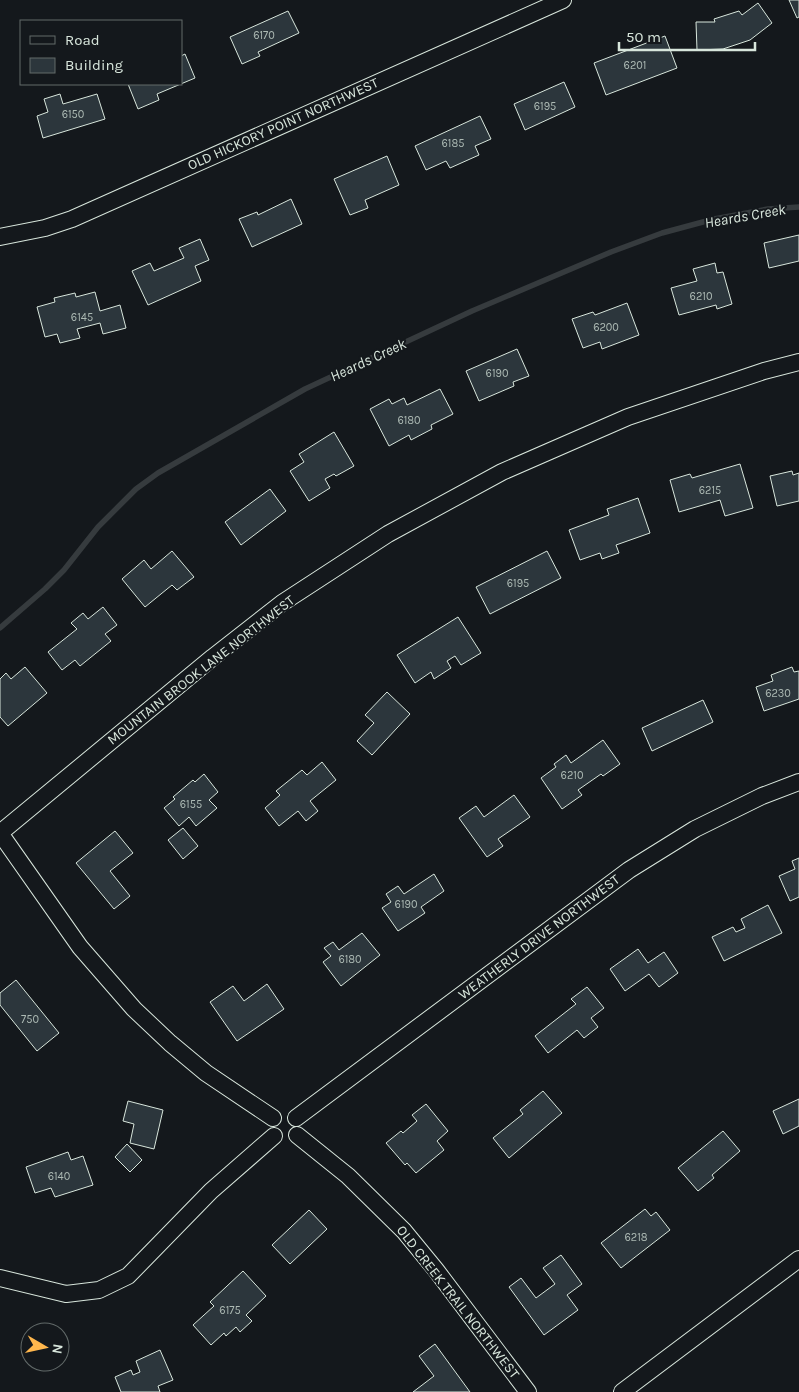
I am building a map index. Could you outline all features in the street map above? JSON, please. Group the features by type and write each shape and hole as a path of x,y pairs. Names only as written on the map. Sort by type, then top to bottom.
{"street":[{"name":"OLD HICKORY POINT NORTHWEST","path":"0,237 46,228 72,219 563,0"},
{"name":"MOUNTAIN BROOK LANE NORTHWEST","path":"0,833 213,657 282,604 388,534 502,472 628,417 764,371 799,362"},
{"name":"WEATHERLY DRIVE NORTHWEST","path":"296,1118 628,870 695,829 762,796 799,782"},
{"path":"0,833 80,947 134,1009 206,1073 273,1118"},
{"path":"282,1113 291,1114 296,1118 300,1128 297,1136 291,1140 281,1141 274,1136 270,1127 273,1118 282,1113"},
{"path":"0,1278 66,1294 99,1290 128,1276 211,1191 274,1136"},
{"name":"OLD CREEK TRAIL NORTHWEST","path":"297,1136 348,1176 404,1231 436,1270 528,1392"},
{"path":"622,1392 799,1259"}],"building":[{"path":"789,0 799,0 799,17 797,18"},
{"path":"758,3 772,23 750,40 723,49 697,50 696,22 715,22 714,19 739,11 742,15"},
{"path":"288,11 299,33 258,52 260,56 242,64 230,37"},
{"path":"665,36 677,68 606,95 594,63"},
{"path":"185,54 195,78 182,84 182,56"},
{"path":"564,82 575,107 525,130 514,104"},
{"path":"128,85 179,85 157,94 159,100 138,109"},
{"path":"60,94 63,104 97,94 105,119 43,138 37,116 48,112 44,99"},
{"path":"480,116 491,139 475,146 479,155 450,168 446,161 426,170 415,146"},
{"path":"387,156 399,185 365,200 368,208 350,215 334,179"},
{"path":"291,199 302,224 252,247 239,219 257,212 258,215"},
{"path":"799,235 799,261 769,268 764,243"},
{"path":"200,239 209,260 195,266 201,281 148,305 132,271 150,263 154,271 184,258 179,248"},
{"path":"715,263 717,273 723,272 732,304 717,309 716,305 679,315 671,288 697,281 693,269"},
{"path":"95,292 100,311 120,305 126,328 103,334 100,323 77,329 80,338 60,343 57,334 45,337 37,307 55,302 54,298 75,293 76,297"},
{"path":"627,303 639,335 602,349 600,342 583,348 572,319 593,312 595,315"},
{"path":"517,349 529,376 513,382 514,386 479,401 466,371"},
{"path":"440,389 453,414 431,425 432,429 411,440 409,435 389,446 370,409 389,399 392,404 404,398 407,405"},
{"path":"334,432 354,466 336,476 334,474 325,479 330,488 309,501 290,471 304,462 299,454"},
{"path":"740,464 753,508 725,516 720,500 679,512 670,480 690,474 692,478"},
{"path":"792,471 793,475 799,473 799,501 777,506 770,476"},
{"path":"270,489 286,511 241,545 225,522"},
{"path":"638,498 650,533 616,545 619,553 602,559 600,553 580,560 569,530 609,515 607,509"},
{"path":"172,551 194,577 177,590 172,585 145,607 122,579 144,560 151,569"},
{"path":"547,551 561,578 490,614 476,587"},
{"path":"103,607 117,625 105,634 111,641 80,666 75,660 62,670 48,652 77,629 71,623 83,613 88,619"},
{"path":"458,617 481,653 461,665 455,656 447,661 451,668 434,679 431,672 415,683 397,655"},
{"path":"25,667 47,693 8,726 0,717 0,679 6,673 11,679"},
{"path":"792,667 794,672 799,671 799,699 764,711 756,687 773,681 771,675"},
{"path":"387,692 410,714 372,755 357,741 374,723 365,715"},
{"path":"703,700 713,722 652,751 642,728"},
{"path":"603,740 620,764 578,790 582,795 562,809 541,778 556,767 554,764 566,755 571,763"},
{"path":"322,762 336,780 310,801 318,811 306,821 298,811 279,826 265,808 280,795 276,791 302,770 307,775"},
{"path":"204,774 218,792 209,800 217,808 196,826 189,817 179,826 164,808 175,799 173,797 193,780 195,782"},
{"path":"514,795 530,817 498,839 503,846 487,857 459,818 476,806 484,817"},
{"path":"183,828 198,846 183,859 168,840"},
{"path":"115,831 133,853 110,871 130,896 114,909 76,863"},
{"path":"799,858 799,897 790,901 779,876 795,869 792,861"},
{"path":"434,874 444,891 421,907 425,913 398,931 382,908 391,902 386,894 398,886 404,894"},
{"path":"768,905 782,933 724,961 712,937 733,927 736,932 745,928 741,919"},
{"path":"362,933 380,955 341,986 323,962 331,956 324,948 333,942 339,950"},
{"path":"638,949 648,963 664,952 678,973 659,987 649,974 625,991 610,969"},
{"path":"16,980 59,1033 37,1051 0,1005 0,993"},
{"path":"267,984 284,1009 237,1041 210,1002 233,986 244,1001"},
{"path":"587,987 604,1008 591,1018 598,1027 584,1038 577,1030 548,1053 535,1036 576,1004 571,999"},
{"path":"543,1091 562,1113 509,1158 493,1138 523,1114 520,1110"},
{"path":"799,1099 799,1126 783,1134 773,1111"},
{"path":"128,1101 163,1110 154,1149 130,1143 134,1124 123,1121"},
{"path":"426,1104 448,1131 437,1141 444,1150 416,1173 407,1163 405,1165 386,1143 401,1131 403,1133 417,1121 412,1115"},
{"path":"723,1131 740,1151 712,1175 714,1178 698,1191 678,1168"},
{"path":"127,1144 142,1160 130,1172 115,1157"},
{"path":"68,1152 71,1160 83,1156 93,1185 55,1197 51,1188 35,1193 26,1167"},
{"path":"645,1209 651,1216 656,1212 670,1230 621,1268 601,1243"},
{"path":"309,1210 327,1229 290,1264 272,1245"},
{"path":"561,1255 582,1284 567,1295 578,1310 544,1335 509,1287 521,1278 536,1298 555,1284 543,1268"},
{"path":"243,1271 266,1296 246,1315 252,1321 240,1332 236,1327 226,1336 224,1333 211,1345 193,1325 214,1306 210,1302"},
{"path":"435,1344 470,1392 413,1392 434,1376 419,1356"},
{"path":"160,1350 173,1380 158,1386 160,1392 121,1392 115,1377 131,1370 133,1375 140,1372 136,1361"}],"waterway":[{"name":"Heards Creek","path":"0,628 64,570 98,527 136,489 158,473 305,389 472,311 611,252 662,233 714,219 768,209 799,207"}]}
